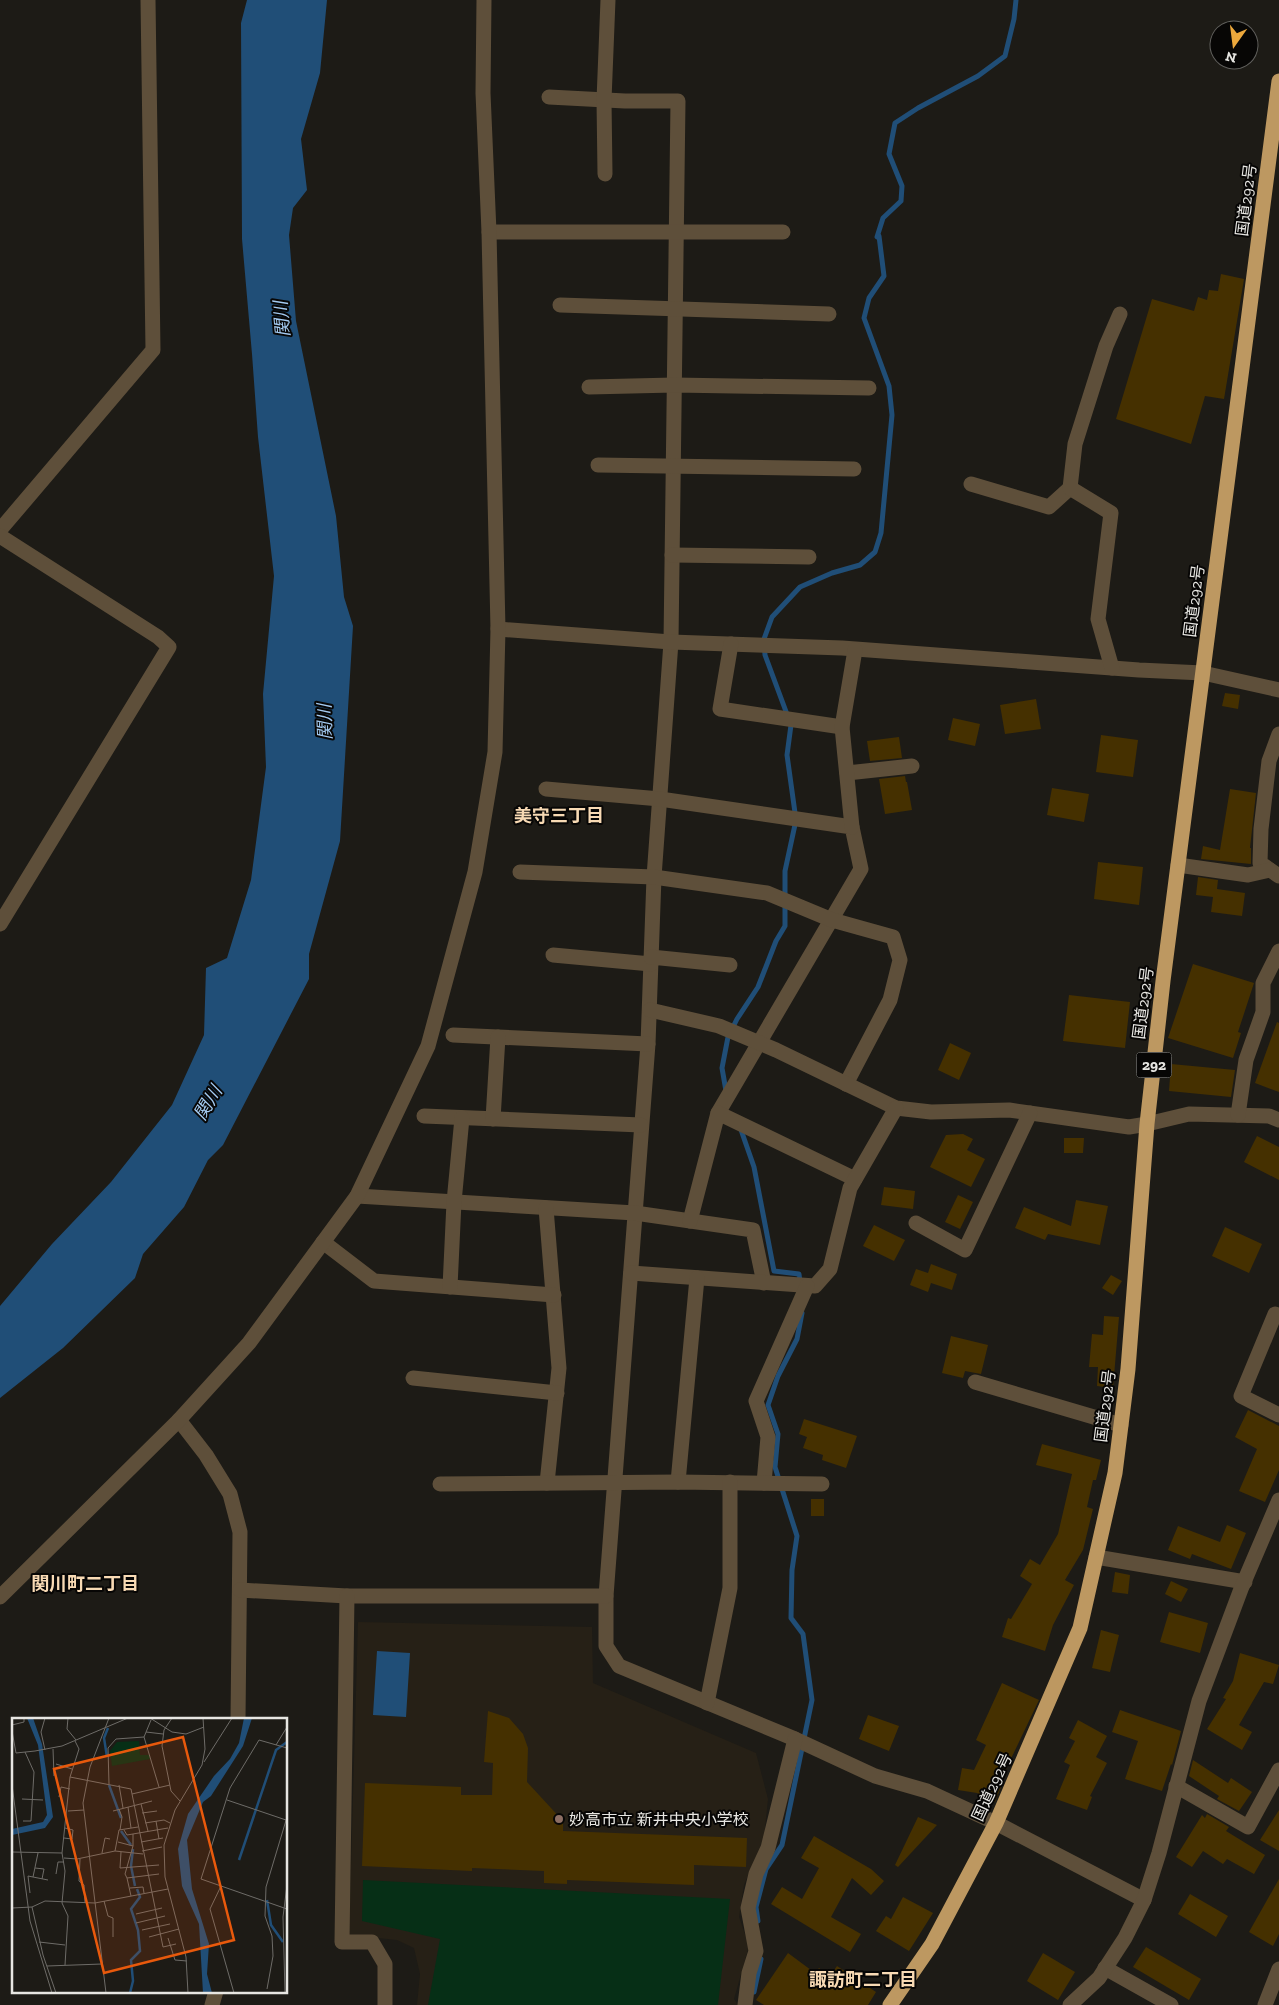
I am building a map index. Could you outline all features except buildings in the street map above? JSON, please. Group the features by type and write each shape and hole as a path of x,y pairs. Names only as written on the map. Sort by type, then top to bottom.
{"highway":[{"name":"国道292号","path":"890,2005 932,1944 996,1823 1080,1628 1115,1473 1128,1369 1147,1124 1202,673 1279,81"}],"street":[{"path":"0,530 153,350 148,0"},
{"path":"0,1598 179,1420 249,1342 357,1196 428,1046 475,872 495,752 498,629 484,93 484,0"},
{"path":"605,174 604,100 608,0"},
{"path":"549,97 678,101 671,642 654,877 648,1044 606,1596 606,1646 619,1666 795,1739 875,1776 928,1791 996,1823 1144,1900"},
{"path":"489,232 784,232"},
{"path":"560,305 829,314"},
{"path":"971,484 1049,507 1070,488 1075,444 1106,346 1120,314"},
{"path":"589,387 674,385 869,388"},
{"path":"598,465 854,469"},
{"path":"1070,488 1111,513 1098,619 1112,668"},
{"path":"0,536 158,637 169,647 0,924"},
{"path":"672,555 809,557"},
{"path":"498,629 671,642 855,650 1202,673 1279,690"},
{"path":"732,644 720,709 842,726"},
{"path":"690,1221 718,1113 861,869 852,826 842,726 855,650"},
{"path":"1275,873 1260,863 1261,829 1269,761 1279,734"},
{"path":"847,773 912,766"},
{"path":"546,789 660,799 852,826"},
{"path":"1178,865 1248,875 1275,873"},
{"path":"520,872 654,877 768,893 832,920 893,937 900,960 890,1000 846,1084"},
{"path":"1238,1115 1246,1060 1263,1012 1263,984 1279,951"},
{"path":"554,955 730,965"},
{"path":"650,1010 719,1026 896,1108 931,1112 1009,1110 1129,1126 1147,1124 1189,1114 1269,1116 1279,1120"},
{"path":"454,1034 648,1044"},
{"path":"493,1119 498,1037"},
{"path":"631,1273 815,1286 830,1269 850,1188 896,1108"},
{"path":"718,1113 855,1180"},
{"path":"916,1224 965,1250 1030,1113"},
{"path":"424,1116 641,1125"},
{"path":"450,1287 454,1202 462,1118"},
{"path":"357,1196 634,1213 753,1230 764,1283"},
{"path":"546,1208 559,1368 547,1483"},
{"path":"324,1242 374,1281 554,1295"},
{"path":"678,1482 697,1278"},
{"path":"764,1483 768,1436 756,1400 807,1286"},
{"path":"1279,1316 1275,1314 1241,1396 1279,1415"},
{"path":"413,1378 557,1393"},
{"path":"975,1382 1121,1425"},
{"path":"179,1420 206,1455 230,1494 240,1532 238,1718"},
{"path":"707,1703 730,1588 730,1482"},
{"path":"440,1484 730,1482 822,1484"},
{"path":"1070,2005 1099,1978 1125,1938 1144,1900 1159,1853 1198,1701 1279,1500"},
{"path":"1096,1557 1245,1582"},
{"path":"240,1590 347,1596 606,1596"},
{"path":"347,1596 342,1942 372,1942 384,1964 385,2005"},
{"path":"745,2005 749,1973 756,1951 748,1908 756,1874 768,1848 795,1739"},
{"path":"1176,1786 1248,1827 1279,1770"},
{"path":"1105,1968 1171,2005"},
{"path":"1265,2005 1279,1969"},
{"path":"212,2005 216,1992"}],"shaded area":[{"name":"妙高市立 新井中央小学校","path":"358,1622 592,1627 593,1683 756,1753 768,1799 764,1838 744,1885 739,1917 749,1946 734,1999 738,2005 417,2005 420,1974 414,1948 397,1940 349,1935"}],"green space":[{"path":"363,1880 730,1899 718,2005 428,2005 440,1939 362,1921"}],"water":[{"name":"関川","path":"247,0 327,0 320,73 301,139 307,190 293,208 289,235 296,321 336,516 344,597 353,626 340,841 309,954 309,979 223,1145 208,1160 184,1207 143,1254 135,1278 63,1348 0,1398 0,1306 52,1244 111,1182 172,1105 204,1035 206,968 227,958 251,880 266,767 263,694 274,576 258,437 242,239 241,23"},
{"path":"377,1651 410,1653 406,1717 373,1715"}],"waterway":[{"path":"726,1091 722,1068 728,1037 737,1019 758,987 776,941 785,926 785,871 796,820 787,755 791,725 765,655 764,639 772,617 800,587 832,573 860,565 875,552 881,533 892,415 889,386 864,318 869,298 884,276 879,236 877,237 883,218 901,201 902,186 889,154 895,123 918,108 978,76 1005,56 1014,19 1016,0"},
{"path":"740,1127 754,1167 774,1271 799,1274 800,1282"},
{"path":"758,1921 756,1907 766,1869 782,1845 812,1700 803,1634 791,1618 792,1570 797,1536 775,1467 778,1434 768,1405 778,1376 797,1339 802,1313"},
{"path":"754,1992 761,1959"}],"place":[{"name":"妙高市立 新井中央小学校","path":"559,1819"}],"district":[{"name":"美守三丁目","path":"559,816"},
{"name":"関川町二丁目","path":"85,1584"},
{"name":"諏訪町二丁目","path":"863,1980"}]}
